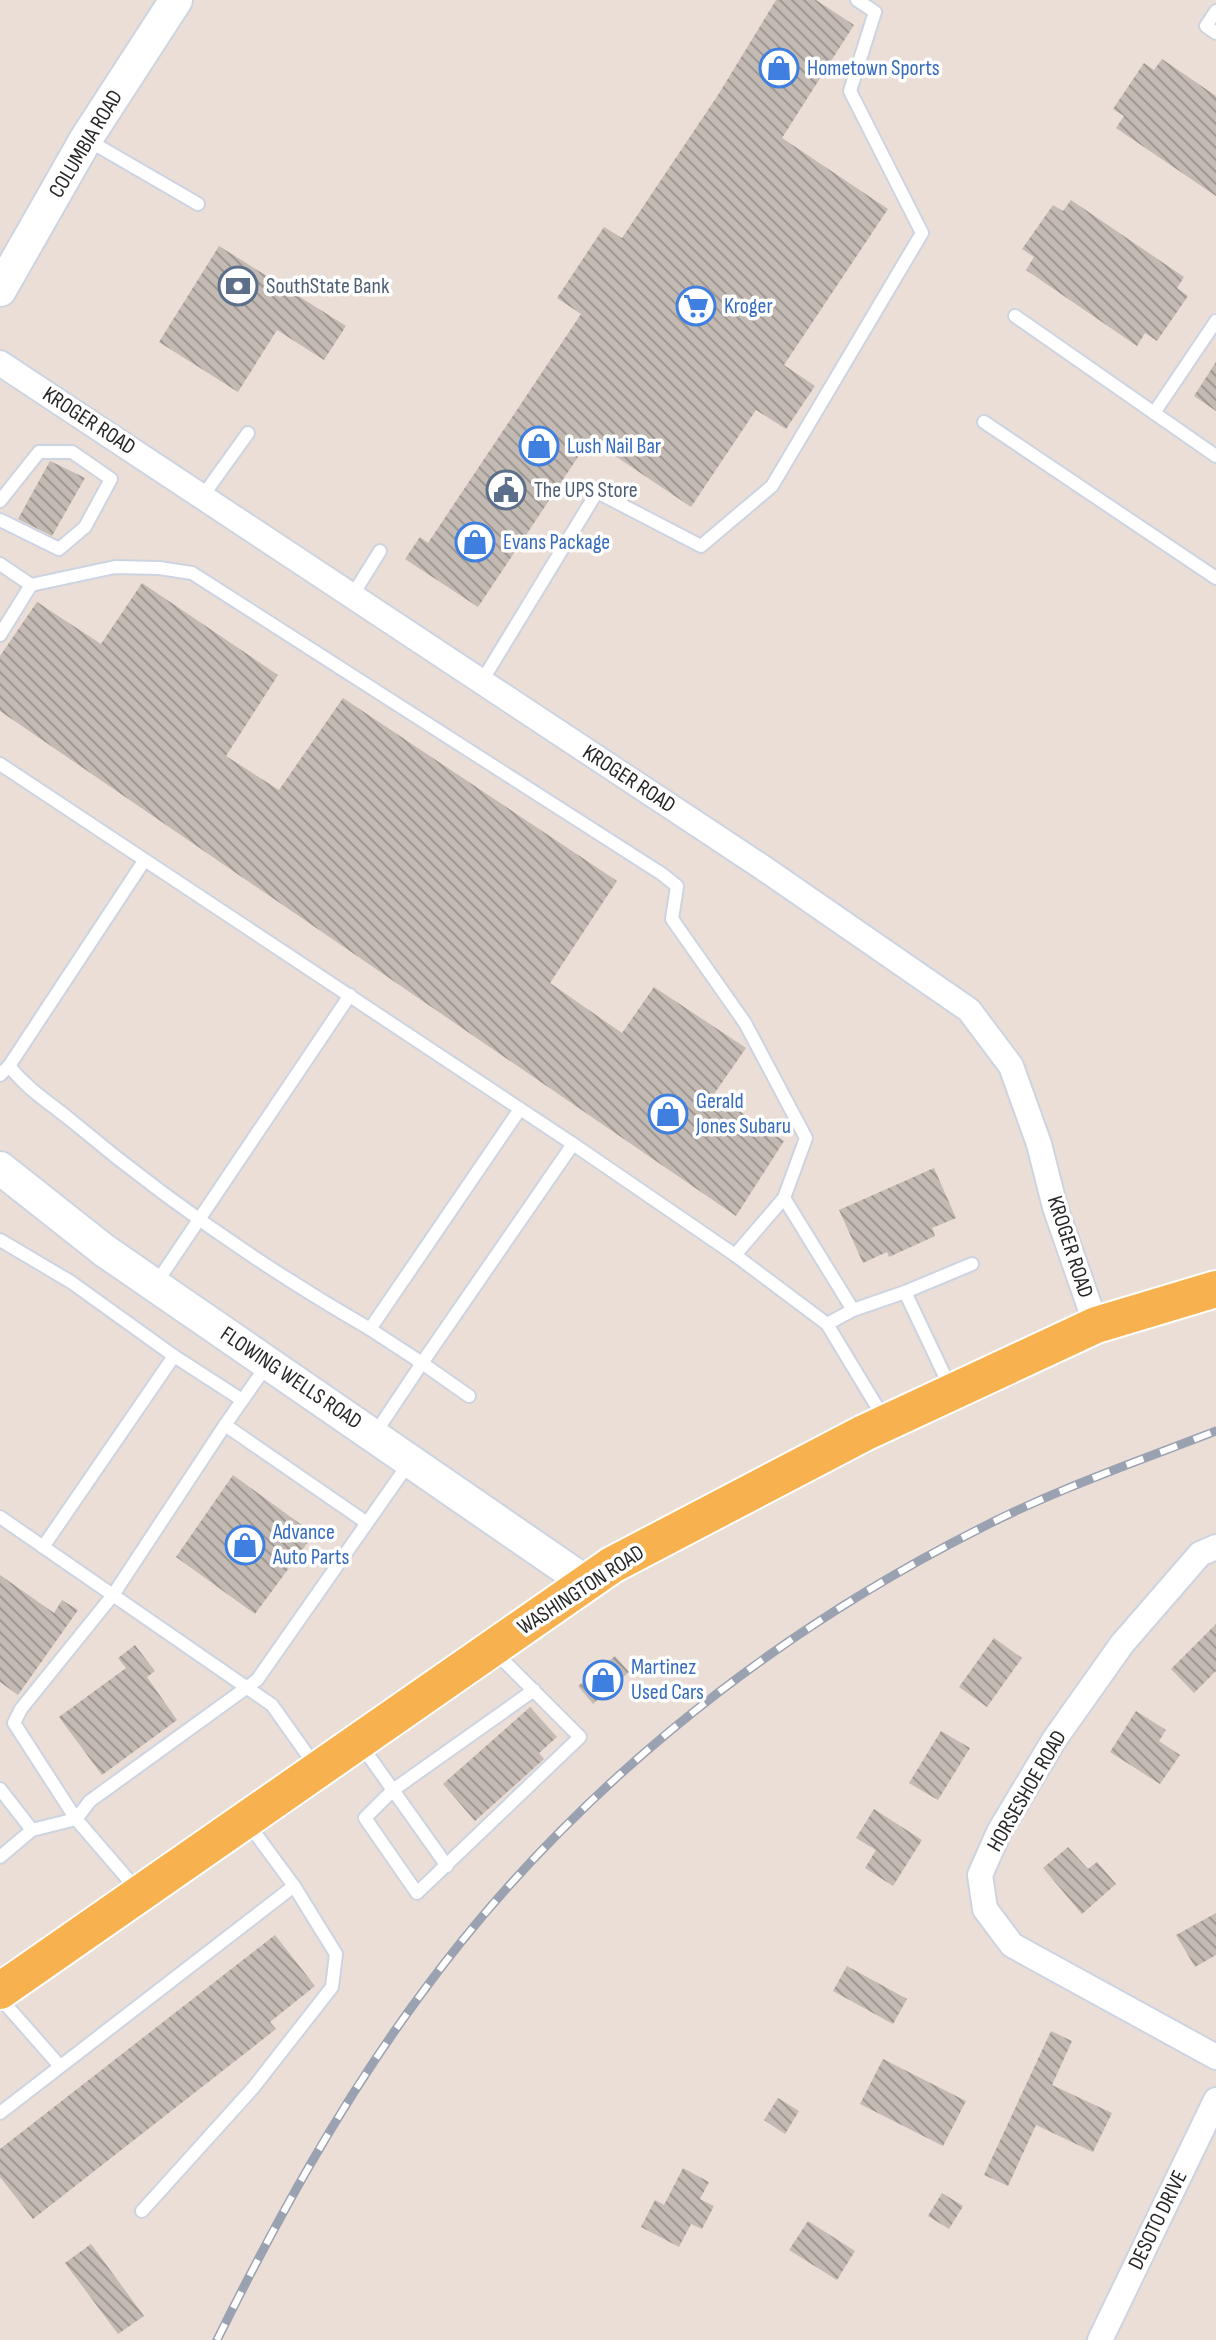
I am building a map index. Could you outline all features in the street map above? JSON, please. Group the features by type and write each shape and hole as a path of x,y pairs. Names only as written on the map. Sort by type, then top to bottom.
{"main road":[{"name":"COLUMBIA ROAD","path":"0,290 86,139 176,0"},
{"name":"FLOWING WELLS ROAD","path":"0,1168 105,1251 587,1583"},
{"name":"WASHINGTON ROAD","path":"0,1991 612,1565 887,1423 1096,1325 1216,1289"}],"street":[{"name":"KROGER ROAD","path":"0,363 762,867 969,1010 1011,1066 1096,1325"},
{"name":"HORSESHOE ROAD","path":"1216,1547 1200,1554 1122,1644 1054,1740 999,1832 980,1875 985,1909 1012,1945 1216,2057"},
{"name":"DESOTO DRIVE","path":"1100,2340 1216,2100"}],"lane":[{"path":"482,681 597,492 701,546 772,486 922,233 850,91 875,12 857,0"},
{"path":"1216,11 1206,26 1216,33"},
{"path":"86,139 198,204"},
{"path":"1015,316 1216,456"},
{"path":"1154,413 1216,321"},
{"path":"984,422 1216,578"},
{"path":"202,497 248,433"},
{"path":"0,501 39,452 72,452 111,479 85,527 59,549 0,520"},
{"path":"352,596 380,551"},
{"path":"0,564 31,585"},
{"path":"0,635 31,585 115,567 159,568 192,573 677,886 672,919 745,1023 806,1138 784,1198 735,1255"},
{"path":"0,764 735,1255 827,1324 887,1423"},
{"path":"144,861 4,1070 125,1165 301,1290 370,1329 469,1396"},
{"path":"155,1285 350,995"},
{"path":"370,1329 520,1109"},
{"path":"374,1435 573,1144"},
{"path":"784,1198 853,1310"},
{"path":"0,1240 71,1282 174,1356 242,1400"},
{"path":"827,1324 853,1310 972,1264"},
{"path":"905,1292 952,1392"},
{"path":"43,1547 174,1356"},
{"path":"14,1723 21,1709 113,1595 268,1363"},
{"path":"225,1425 367,1523"},
{"path":"0,1857 32,1830 76,1819 90,1801 257,1680 410,1460"},
{"path":"0,1517 272,1705 318,1770"},
{"path":"492,1649 534,1690 580,1737 417,1893 365,1818 393,1790 534,1690"},
{"path":"0,1717 14,1723 76,1819 140,1893"},
{"path":"359,1742 447,1866"},
{"path":"0,1789 32,1830"},
{"path":"142,2211 253,2088 332,1987 336,1954 294,1886 245,1820"},
{"path":"0,2113 294,1886"},
{"path":"0,1998 60,2066"}],"building":[{"name":"Kroger","path":"776,0 816,0 854,25 782,138 888,209 784,365 815,386 786,429 756,410 691,507 590,439 478,607 405,559 420,537 428,543 581,314 557,298 604,227 622,238 718,95"},
{"path":"1162,59 1216,96 1216,196 1116,128 1124,116 1113,109 1144,63 1154,70"},
{"path":"1071,200 1184,277 1177,288 1188,296 1157,341 1145,333 1137,346 1026,270 1034,257 1022,249 1053,205 1063,211"},
{"name":"SouthState Bank","path":"219,246 346,326 324,360 277,330 238,392 159,342"},
{"path":"1216,362 1216,411 1194,396"},
{"path":"50,461 85,478 52,536 18,519"},
{"path":"142,583 278,675 226,756 279,790 343,698 617,881 550,983 622,1033 654,987 746,1048 714,1094 784,1141 736,1216 0,711 0,656 37,602 101,644"},
{"path":"934,1168 956,1218 932,1228 935,1236 889,1257 887,1252 863,1263 839,1210"},
{"name":"Advance Auto Parts","path":"233,1475 314,1534 255,1614 176,1557"},
{"path":"0,1575 54,1613 62,1600 78,1610 18,1695 0,1682"},
{"path":"1216,1624 1216,1671 1194,1693 1171,1669"},
{"path":"994,1638 1022,1658 987,1707 959,1687"},
{"path":"135,1645 155,1671 147,1677 177,1720 102,1775 59,1717 126,1668 118,1658"},
{"name":"Martinez Used Cars","path":"615,1656 629,1672 593,1704 578,1686"},
{"path":"530,1707 557,1737 539,1753 544,1759 475,1821 443,1784"},
{"path":"1136,1711 1166,1730 1159,1741 1180,1755 1160,1784 1110,1752"},
{"path":"941,1731 970,1748 938,1800 909,1783"},
{"path":"874,1809 922,1840 893,1886 865,1868 876,1850 856,1838"},
{"path":"1068,1847 1088,1869 1097,1862 1116,1884 1082,1914 1043,1868"},
{"path":"1216,1913 1216,1955 1195,1967 1176,1935"},
{"path":"275,1935 315,1986 270,2022 276,2029 33,2219 0,2177 0,2149"},
{"path":"847,1966 907,1999 893,2024 833,1991"},
{"path":"1051,2031 1072,2041 1052,2085 1112,2113 1093,2152 1036,2125 1008,2186 984,2175"},
{"path":"883,2059 966,2101 943,2146 860,2104"},
{"path":"778,2098 799,2111 785,2134 764,2120"},
{"path":"683,2168 709,2182 700,2199 714,2206 702,2229 691,2224 679,2247 641,2227 655,2200 664,2205"},
{"path":"942,2193 963,2206 949,2229 928,2216"},
{"path":"808,2221 855,2251 837,2280 789,2250"},
{"path":"91,2244 144,2316 118,2334 65,2263"}],"railway":[{"path":"217,2340 310,2164 390,2038 475,1925 536,1856 602,1791 671,1730 743,1674 897,1574 1036,1502 1216,1431"}],"place":[{"name":"Hometown Sports","path":"779,68"},
{"name":"SouthState Bank","path":"238,286"},
{"name":"Kroger","path":"696,306"},
{"name":"Lush Nail Bar","path":"539,446"},
{"name":"The UPS Store","path":"506,490"},
{"name":"Evans Package","path":"475,542"},
{"name":"Gerald Jones Subaru","path":"668,1114"},
{"name":"Advance Auto Parts","path":"245,1545"},
{"name":"Martinez Used Cars","path":"603,1680"}]}
